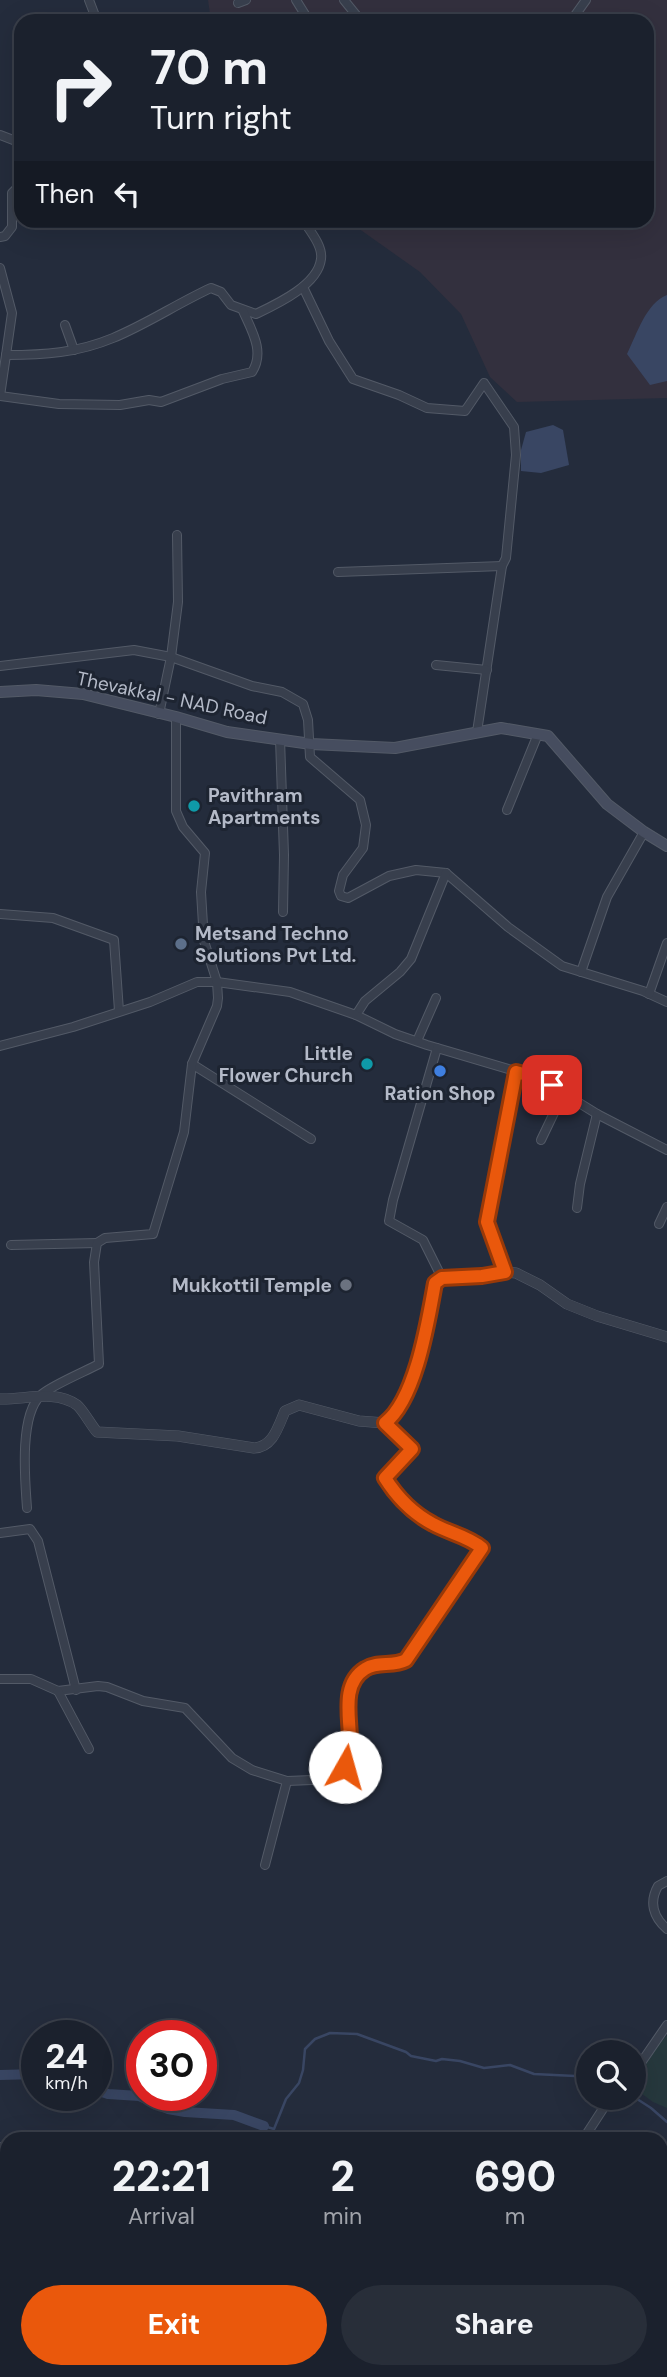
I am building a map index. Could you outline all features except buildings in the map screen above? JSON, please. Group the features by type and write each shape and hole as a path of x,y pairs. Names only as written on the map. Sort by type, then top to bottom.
{"main road":[{"name":"Thevakkal - NAD Road","path":"0,692 36,690 83,694 227,732 310,744 395,748 501,728 548,736 607,804 667,846"}],"street":[{"path":"344,0 355,14"},
{"path":"0,237 5,236 12,227 14,191"},
{"path":"6,355 36,356 74,350 113,338 211,288 221,292 231,305 256,314 303,287 317,270 322,259 319,246 308,228"},
{"path":"0,268 12,313 0,396 59,404 120,405 149,400 161,402 222,379 252,372 258,363 258,347 243,311"},
{"path":"303,287 329,341 354,379 427,408 465,411 484,383 514,427 516,455 506,558 502,566 477,732"},
{"path":"65,325 74,350"},
{"path":"159,714 171,657 178,602 177,535"},
{"path":"338,572 502,566"},
{"path":"0,666 134,650 171,657 252,686 282,692 303,704 309,720 310,757 360,800 366,825 363,848 343,875 339,891 341,896 348,898 389,876 416,870 446,873 508,928 562,966 667,1002"},
{"path":"436,665 487,670"},
{"path":"11,1245 97,1243 105,1238 153,1234 184,1132 192,1064 217,1006 217,982 204,941 201,892 205,853 183,827 176,811 176,717"},
{"path":"507,810 538,734"},
{"path":"280,739 283,912"},
{"path":"581,972 607,897 644,832"},
{"path":"356,1015 365,1001 400,972 411,959 446,873"},
{"path":"0,914 53,918 114,940 120,1011"},
{"path":"649,994 667,943"},
{"path":"0,1046 73,1027 150,1002 197,982 217,982 290,992 356,1015 395,1034 539,1078 597,1114 667,1150"},
{"path":"417,1041 436,998"},
{"path":"437,1048 393,1199 390,1221 423,1240 442,1278"},
{"path":"192,1064 311,1139"},
{"path":"505,1272 487,1222 516,1072"},
{"path":"541,1140 564,1092"},
{"path":"577,1208 597,1114"},
{"path":"659,1224 667,1206"},
{"path":"27,1508 24,1453 30,1413 40,1395 99,1364 94,1262 97,1243"},
{"path":"385,1423 396,1412 417,1366 424,1347 435,1283 442,1278 516,1273 567,1304 667,1337"},
{"path":"0,1399 40,1395 77,1405 97,1432 178,1436 254,1448 265,1446 274,1436 285,1411 299,1405 359,1421 385,1423 412,1449 385,1478 395,1493 431,1523 482,1548 406,1660 398,1665 374,1665 365,1668 358,1675 348,1698 349,1748 342,1774 337,1779 287,1781 252,1770 232,1758 185,1708 143,1701 107,1687 58,1691 31,1679 0,1679"},
{"path":"0,1533 30,1529 38,1541 75,1690"},
{"path":"58,1691 89,1749"},
{"path":"265,1865 287,1781"},
{"path":"667,1881 658,1886 652,1903 667,1929"},
{"path":"646,2056 667,2025"},
{"path":"588,2132 602,2110"}],"shaded area":[{"path":"208,0 667,0 667,398 517,402 490,377 461,314 420,272 358,228 654,228 654,14 210,14"},
{"path":"667,2035 667,2108 646,2097 646,2065"}],"water":[{"path":"667,295 667,381 650,385 627,354 648,312"},
{"path":"553,425 563,430 569,465 541,473 521,471 521,450 526,432"}],"waterway":[{"path":"264,2126 274,2129 286,2099 299,2083 305,2049 315,2039 330,2033 357,2034 411,2056 436,2061 460,2061 484,2068 510,2065 534,2074 576,2076"},
{"path":"0,2075 21,2074"},
{"path":"112,2094 139,2096 168,2109 185,2112 234,2115 264,2126"},
{"path":"646,2105 667,2122"}],"place":[{"name":"Pavithram Apartments","path":"194,806"},
{"name":"Metsand Techno Solutions Pvt Ltd.","path":"181,944"},
{"name":"Little Flower Church","path":"367,1064"},
{"name":"Ration Shop","path":"440,1071"},
{"name":"Mukkottil Temple","path":"346,1285"}],"route":[{"path":"345,1767 350,1737 348,1698 358,1675 365,1668 374,1665 398,1665 406,1660 481,1553 480,1546 431,1523 395,1493 385,1478 412,1449 385,1423 396,1412 424,1347 435,1283 442,1278 505,1272 487,1222 516,1072 539,1078 552,1085"}]}
